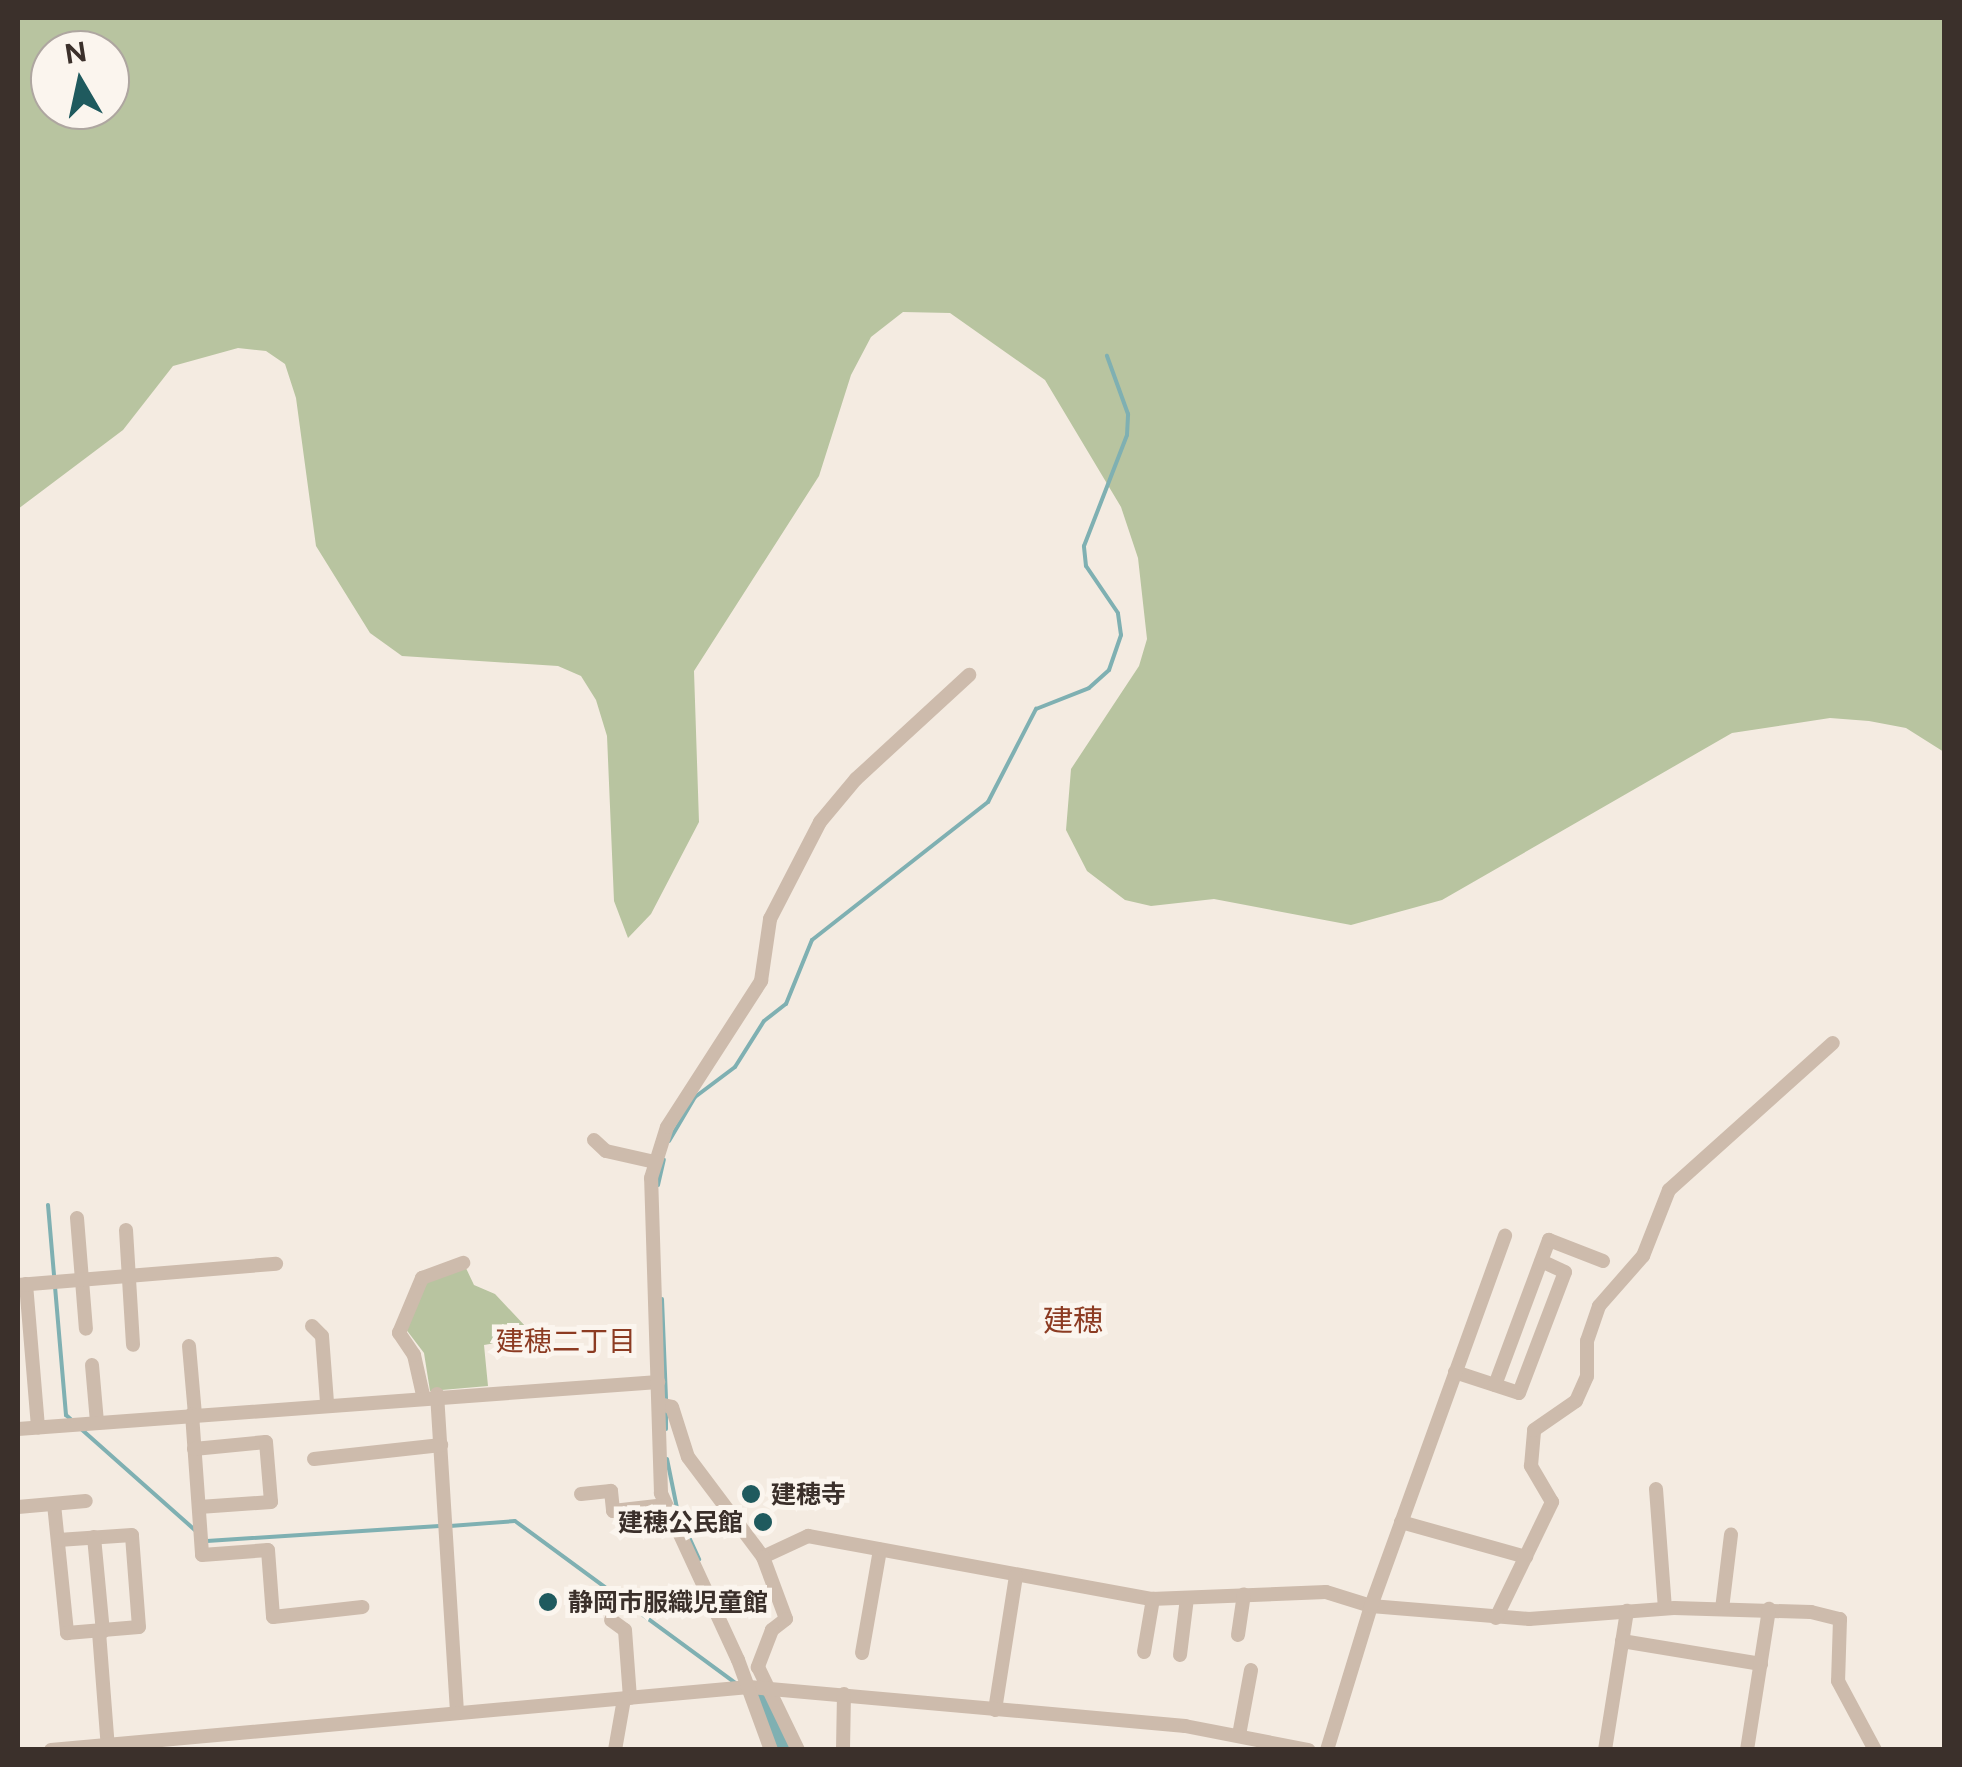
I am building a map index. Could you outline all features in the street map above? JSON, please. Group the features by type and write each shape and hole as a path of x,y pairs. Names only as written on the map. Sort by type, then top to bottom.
{"street":[{"path":"771,1750 749,1687 666,1505 656,1450 659,1404 648,1216 654,1162 666,1126 761,982 770,919 820,822 856,779 969,675"},
{"path":"1496,1618 1552,1502 1549,1487 1530,1466 1534,1430 1576,1401 1587,1376 1586,1341 1599,1306 1642,1256 1659,1206 1679,1178 1833,1043"},
{"path":"594,1140 606,1151 654,1162"},
{"path":"78,1218 86,1329"},
{"path":"126,1230 134,1345"},
{"path":"1327,1750 1370,1606 1505,1235"},
{"path":"1495,1386 1549,1240 1603,1261"},
{"path":"1455,1372 1519,1393 1565,1272 1541,1261"},
{"path":"457,1712 441,1445 430,1394 414,1355 399,1333 422,1278 463,1263"},
{"path":"38,1427 22,1284 276,1264"},
{"path":"312,1326 322,1336 327,1403"},
{"path":"189,1346 202,1555 268,1550 273,1617 362,1607"},
{"path":"92,1365 96,1422"},
{"path":"18,1429 430,1394 658,1382"},
{"path":"659,1404 672,1407 697,1472 764,1557 786,1619 772,1630 758,1667 798,1750"},
{"path":"194,1449 266,1442 271,1502 198,1507"},
{"path":"314,1459 441,1445"},
{"path":"1656,1489 1665,1608"},
{"path":"581,1494 611,1492 613,1511 666,1505"},
{"path":"18,1507 86,1501"},
{"path":"54,1504 67,1633 139,1627 132,1534 58,1540"},
{"path":"1401,1522 1526,1557"},
{"path":"1722,1609 1732,1535"},
{"path":"764,1557 808,1536 1153,1600 1326,1592 1370,1606 1496,1618 1665,1608 1770,1609 1840,1620 1838,1681 1875,1750"},
{"path":"94,1537 108,1746"},
{"path":"862,1652 880,1550"},
{"path":"995,1710 1016,1576"},
{"path":"1238,1636 1244,1594"},
{"path":"1180,1655 1187,1598"},
{"path":"1144,1652 1153,1600"},
{"path":"1747,1750 1770,1609"},
{"path":"1605,1750 1627,1611"},
{"path":"611,1620 625,1630 627,1699 616,1750"},
{"path":"1622,1641 1761,1664"},
{"path":"1239,1735 1250,1670"},
{"path":"52,1750 749,1687 1239,1735 1309,1750"},
{"path":"844,1694 844,1750"}],"green space":[{"path":"18,18 1944,18 1944,752 1906,728 1869,721 1830,718 1732,733 1442,900 1351,925 1214,899 1151,906 1125,900 1087,871 1066,830 1071,769 1139,666 1147,639 1138,558 1121,507 1045,380 950,313 903,312 871,337 851,375 819,476 694,671 699,822 651,914 628,938 614,901 607,736 596,700 581,676 558,666 402,656 370,633 316,546 296,398 285,364 266,351 238,348 173,366 123,430 18,509"},
{"path":"465,1266 474,1285 495,1294 527,1328 525,1338 484,1345 488,1386 430,1391 424,1353 405,1328 425,1279"}],"waterway":[{"path":"669,1141 695,1097 735,1067 764,1021 786,1004 812,940 988,802 1036,709 1089,688 1109,670 1121,635 1118,613 1086,566 1084,546 1127,435 1128,414 1107,356"},
{"path":"658,1185 664,1160"},
{"path":"48,1205 66,1415 73,1421"},
{"path":"662,1299 666,1399"},
{"path":"666,1409 666,1429"},
{"path":"80,1428 196,1531"},
{"path":"667,1459 678,1513 699,1559"},
{"path":"450,1526 515,1521 737,1684"},
{"path":"207,1541 440,1526"},
{"path":"757,1691 762,1702"},
{"path":"762,1702 787,1750"}],"place":[{"name":"建穂寺","path":"751,1494"},
{"name":"建穂公民館","path":"763,1522"},
{"name":"静岡市服織児童館","path":"548,1602"}],"district":[{"name":"建穂","path":"1073,1321"},
{"name":"建穂二丁目","path":"566,1341"}]}
